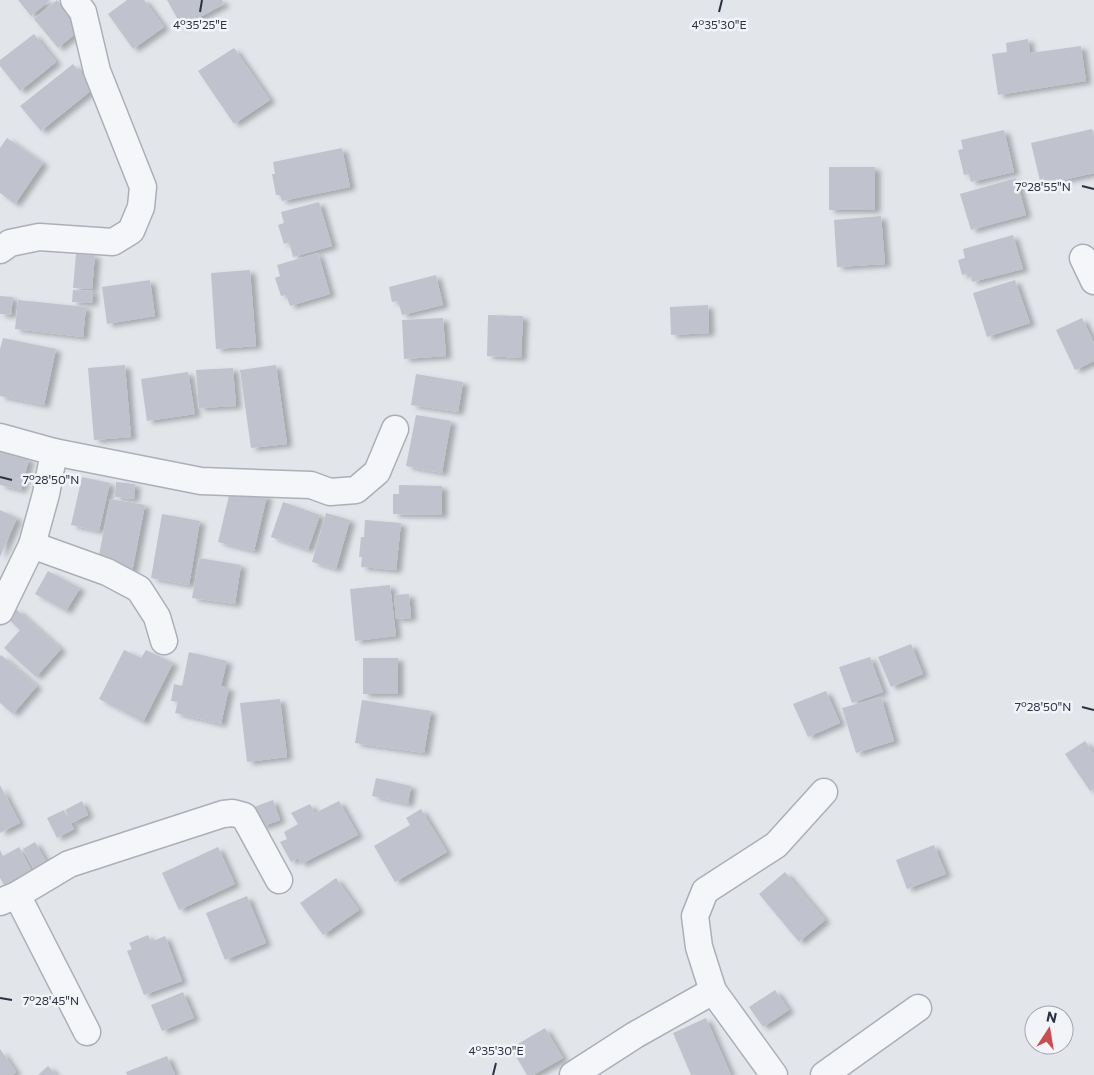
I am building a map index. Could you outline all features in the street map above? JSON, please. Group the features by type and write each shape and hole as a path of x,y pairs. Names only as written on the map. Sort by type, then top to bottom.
{"street":[{"path":"0,250 10,243 39,237 114,242 130,231 141,207 143,187 97,71 86,4"},
{"path":"1083,258 1094,281"},
{"path":"0,436 54,452 201,481 311,485 330,492 356,490 378,472 395,429"},
{"path":"0,611 8,598 32,545 46,494 54,452"},
{"path":"32,545 107,572 139,589 157,617 164,641"},
{"path":"774,1075 714,991 699,947 695,916 705,891 776,845 824,792"},
{"path":"87,1032 9,899 69,864 223,814 233,813 244,816 279,880"},
{"path":"573,1075 635,1036 714,991"},
{"path":"824,1075 918,1008"}],"building":[{"path":"18,0 50,0 31,16"},
{"path":"57,0 82,28 58,48 34,19"},
{"path":"127,0 144,0 164,27 133,49 108,14"},
{"path":"167,0 222,0 224,4 182,27"},
{"path":"34,34 56,62 20,91 0,66 0,60"},
{"path":"1028,39 1030,53 1081,46 1086,81 998,95 992,54 1007,52 1006,43"},
{"path":"234,48 270,100 234,124 198,71"},
{"path":"73,64 93,89 41,131 20,106"},
{"path":"1092,129 1094,137 1094,173 1041,185 1031,143"},
{"path":"1004,130 1014,172 971,182 969,174 964,175 958,150 963,149 961,140"},
{"path":"7,138 43,163 15,204 0,193 0,148"},
{"path":"342,148 350,187 282,201 280,195 276,195 272,174 275,174 273,162"},
{"path":"829,167 875,167 875,210 829,210"},
{"path":"1016,178 1026,215 971,230 960,194"},
{"path":"319,202 332,246 293,257 289,242 284,244 278,225 284,223 281,212"},
{"path":"881,216 885,264 837,267 834,220"},
{"path":"1013,235 1023,269 972,282 970,273 962,275 958,260 965,258 963,249"},
{"path":"318,253 330,294 290,306 286,295 281,296 275,278 280,276 277,265"},
{"path":"76,254 95,255 92,289 73,288"},
{"path":"250,270 256,346 216,349 211,273"},
{"path":"436,275 443,305 402,315 398,301 392,302 389,287"},
{"path":"150,280 155,316 107,324 102,287"},
{"path":"1015,280 1030,323 987,337 973,293"},
{"path":"73,290 93,291 92,303 72,302"},
{"path":"0,296 13,297 11,315 0,314"},
{"path":"18,300 86,307 83,337 15,329"},
{"path":"708,305 709,333 671,335 670,307"},
{"path":"488,315 523,316 521,358 487,356"},
{"path":"443,318 446,356 404,359 402,320"},
{"path":"1082,318 1094,343 1094,361 1075,370 1056,330"},
{"path":"3,338 56,349 44,405 0,396 0,349"},
{"path":"125,365 131,437 94,440 88,368"},
{"path":"276,365 287,444 251,448 240,370"},
{"path":"233,368 236,406 199,408 196,370"},
{"path":"188,372 195,414 147,421 141,379"},
{"path":"416,374 463,382 458,412 411,405"},
{"path":"416,415 451,421 442,473 406,466"},
{"path":"0,451 29,459 21,490 0,485"},
{"path":"82,477 110,483 99,531 71,525"},
{"path":"116,482 135,484 134,499 115,497"},
{"path":"399,485 442,486 442,515 393,514 393,494 399,494"},
{"path":"231,487 267,496 254,551 218,542"},
{"path":"110,499 145,505 132,572 97,565"},
{"path":"283,502 320,515 308,550 271,537"},
{"path":"0,510 17,518 0,557"},
{"path":"326,513 350,520 336,569 312,562"},
{"path":"162,514 200,521 189,585 151,578"},
{"path":"365,520 401,523 396,570 361,567 362,557 359,557 361,537 364,537"},
{"path":"199,558 241,565 235,604 192,598"},
{"path":"48,571 80,588 66,611 35,594"},
{"path":"390,585 396,636 355,641 350,589"},
{"path":"409,594 411,618 396,619 394,595"},
{"path":"16,609 61,649 36,677 4,648 20,630 7,618"},
{"path":"911,644 923,674 891,687 878,657"},
{"path":"124,650 141,658 146,650 173,663 143,722 99,699"},
{"path":"189,652 227,661 221,686 229,688 221,724 175,713 178,702 171,701 174,684 182,686"},
{"path":"1,655 37,686 13,714 0,703"},
{"path":"870,657 883,692 852,703 839,667"},
{"path":"363,658 398,658 398,694 363,694"},
{"path":"826,691 840,723 808,737 793,704"},
{"path":"881,697 894,741 856,753 842,708"},
{"path":"280,699 287,757 247,762 240,703"},
{"path":"362,700 431,711 424,753 355,743"},
{"path":"1085,741 1094,754 1094,789 1090,791 1065,754"},
{"path":"376,778 411,786 408,804 372,796"},
{"path":"0,785 20,823 0,833"},
{"path":"273,800 280,820 261,827 254,807"},
{"path":"82,801 88,815 72,823 65,810"},
{"path":"339,801 358,835 301,864 298,858 291,862 280,842 287,839 284,832 298,824 291,813 310,804 315,813"},
{"path":"421,809 447,852 395,882 374,846 410,825 406,818"},
{"path":"64,810 74,829 57,838 47,818"},
{"path":"35,842 48,865 36,872 23,849"},
{"path":"934,845 946,874 907,889 896,860"},
{"path":"19,847 31,870 4,885 0,878 0,850 3,856"},
{"path":"218,847 235,884 179,910 162,873"},
{"path":"785,872 825,920 799,942 759,894"},
{"path":"336,878 359,910 323,935 300,903"},
{"path":"247,896 266,943 225,960 206,913"},
{"path":"148,935 151,942 165,936 182,981 144,995 127,951 132,949 129,943"},
{"path":"775,990 789,1010 763,1027 749,1007"},
{"path":"183,992 194,1018 162,1031 151,1005"},
{"path":"706,1018 731,1075 691,1075 673,1033"},
{"path":"545,1028 563,1058 533,1075 527,1075 511,1048"},
{"path":"0,1049 16,1072 12,1075 0,1075"},
{"path":"167,1056 175,1075 127,1075 126,1072"},
{"path":"48,1066 56,1075 38,1075"}]}
